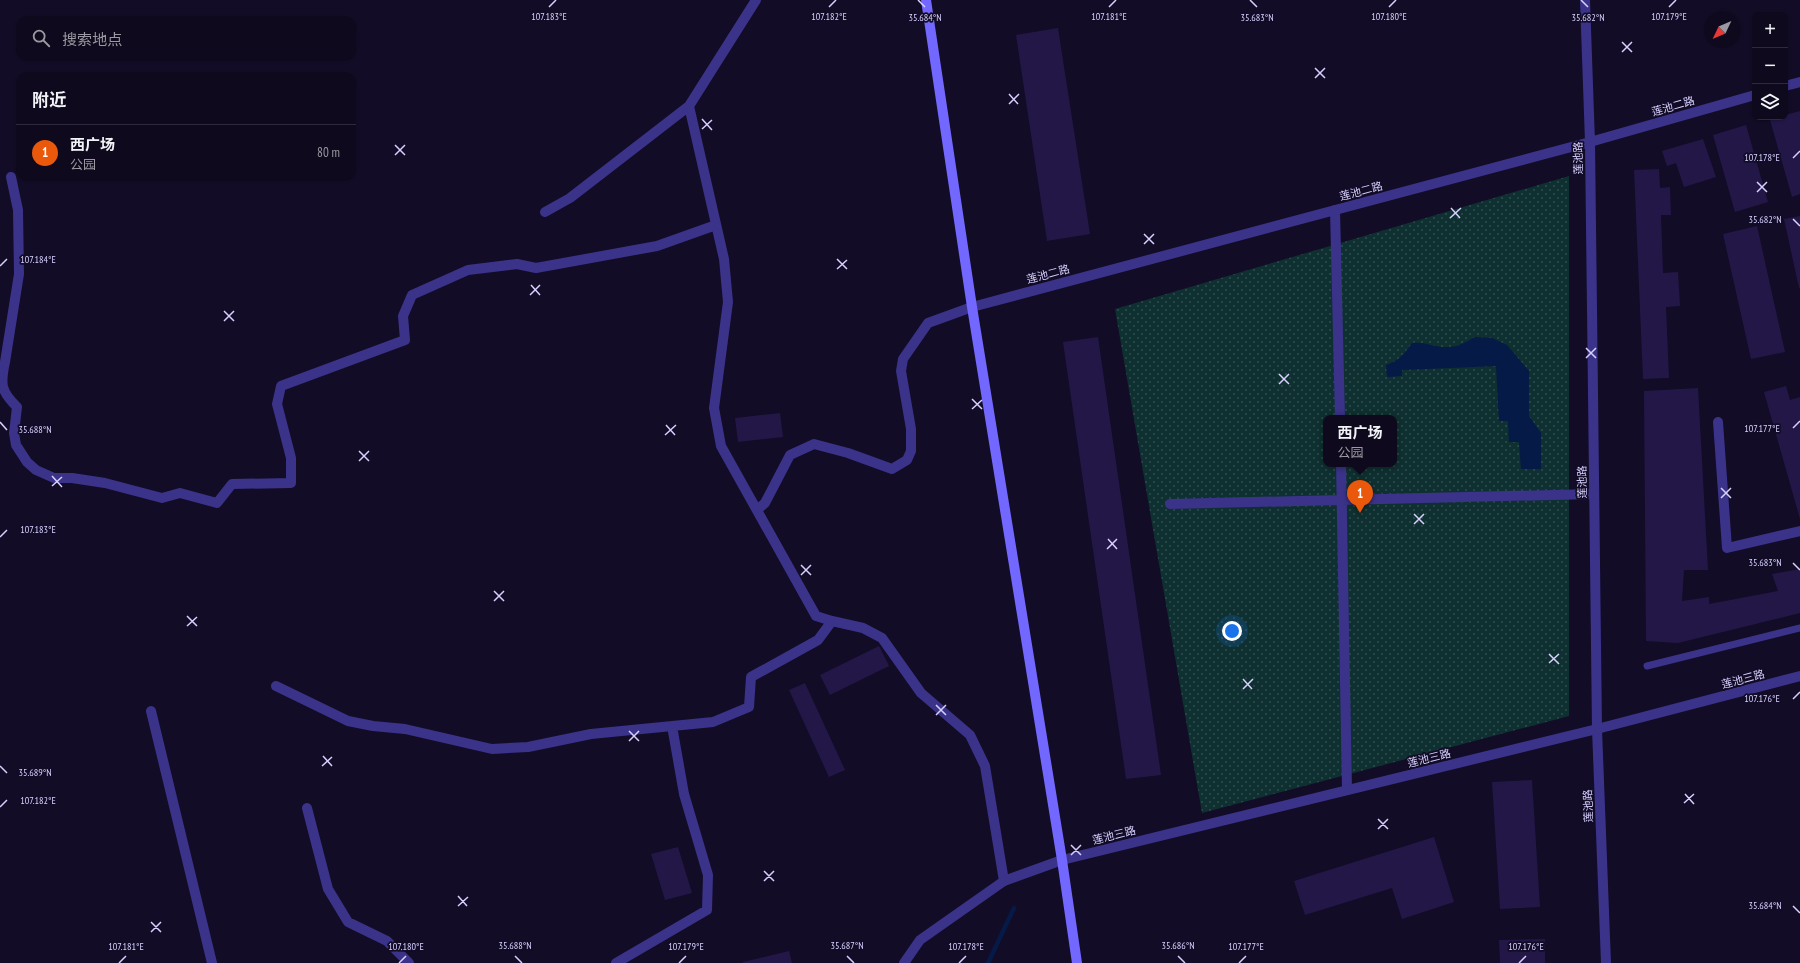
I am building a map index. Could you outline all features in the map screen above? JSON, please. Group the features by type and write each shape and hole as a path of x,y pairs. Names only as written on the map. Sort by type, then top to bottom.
{"main road":[{"path":"926,0 972,306 1062,860 1077,963"}],"street":[{"path":"545,212 570,198 689,106 756,0"},
{"name":"莲池路","path":"1585,0 1590,142 1597,729 1606,963"},
{"path":"1788,85 1800,82"},
{"name":"莲池二路","path":"757,510 765,502 790,455 814,444 892,469 907,460 911,451 911,429 901,371 903,359 928,323 972,306 1590,142 1752,96"},
{"path":"689,106 724,259 728,302 714,408 721,446 816,616 863,628 882,638 921,693 947,713 970,735 985,766 1004,881"},
{"path":"11,177 18,210 19,274 5,362 1,376 4,394 17,407 14,433 16,445 27,462 36,470 54,478 72,478 105,483 162,498 180,493 217,503 232,484 291,483 291,458 277,404 281,386 405,340 403,316 412,296 468,270 517,264 536,268 657,246 716,225"},
{"path":"1335,210 1340,415"},
{"path":"1718,422 1727,548 1800,531"},
{"path":"1341,467 1347,790"},
{"path":"1170,504 1594,494"},
{"path":"276,686 348,721 373,726 405,729 492,748 528,748 591,734 713,722 749,708 751,677 818,640 832,621"},
{"name":"莲池三路","path":"904,963 920,940 1004,881 1062,860 1597,729 1800,676"},
{"path":"151,711 212,963"},
{"path":"616,963 707,910 708,875 684,794 672,726"},
{"path":"307,808 328,889 348,922 387,941 409,963"}],"lane":[{"path":"1647,666 1800,628"}],"green space":[{"path":"1569,176 1569,716 1202,813 1115,309"}],"water":[{"path":"1475,337 1492,338 1507,345 1529,371 1529,416 1541,433 1541,469 1521,469 1519,442 1509,442 1508,421 1499,421 1496,366 1402,370 1402,376 1387,377 1386,365 1395,361 1401,356 1412,343 1452,347 1462,344"}],"building":[{"path":"1058,28 1090,234 1047,241 1016,35"},
{"path":"1800,111 1800,194 1792,197 1770,120 1788,120 1788,114"},
{"path":"1746,125 1768,202 1735,212 1713,135"},
{"path":"1703,139 1716,177 1684,187 1676,163 1667,166 1662,151"},
{"path":"1659,169 1660,188 1670,187 1671,215 1661,215 1663,273 1678,272 1680,306 1666,307 1669,378 1643,379 1634,170"},
{"path":"1800,216 1800,288 1799,288 1784,219"},
{"path":"1757,226 1785,352 1751,359 1723,234"},
{"path":"1098,337 1161,775 1126,779 1063,342"},
{"path":"1786,386 1790,400 1800,397 1800,519 1764,392"},
{"path":"1698,388 1708,570 1684,570 1682,601 1709,597 1709,604 1778,591 1772,574 1800,569 1800,613 1678,643 1646,641 1644,391"},
{"path":"780,413 783,437 738,442 735,418"},
{"path":"879,646 889,666 830,695 820,675"},
{"path":"805,683 845,770 829,777 789,690"},
{"path":"1532,780 1540,907 1500,909 1492,782"},
{"path":"1434,837 1454,902 1402,919 1392,888 1305,915 1294,881"},
{"path":"678,847 692,893 665,900 651,854"},
{"path":"1545,939 1545,963 1500,963 1499,940"},
{"path":"789,951 792,963 743,963 743,962"}],"waterway":[{"path":"988,963 1014,908"}],"place":[{"name":"西广场","path":"1360,513"}]}
